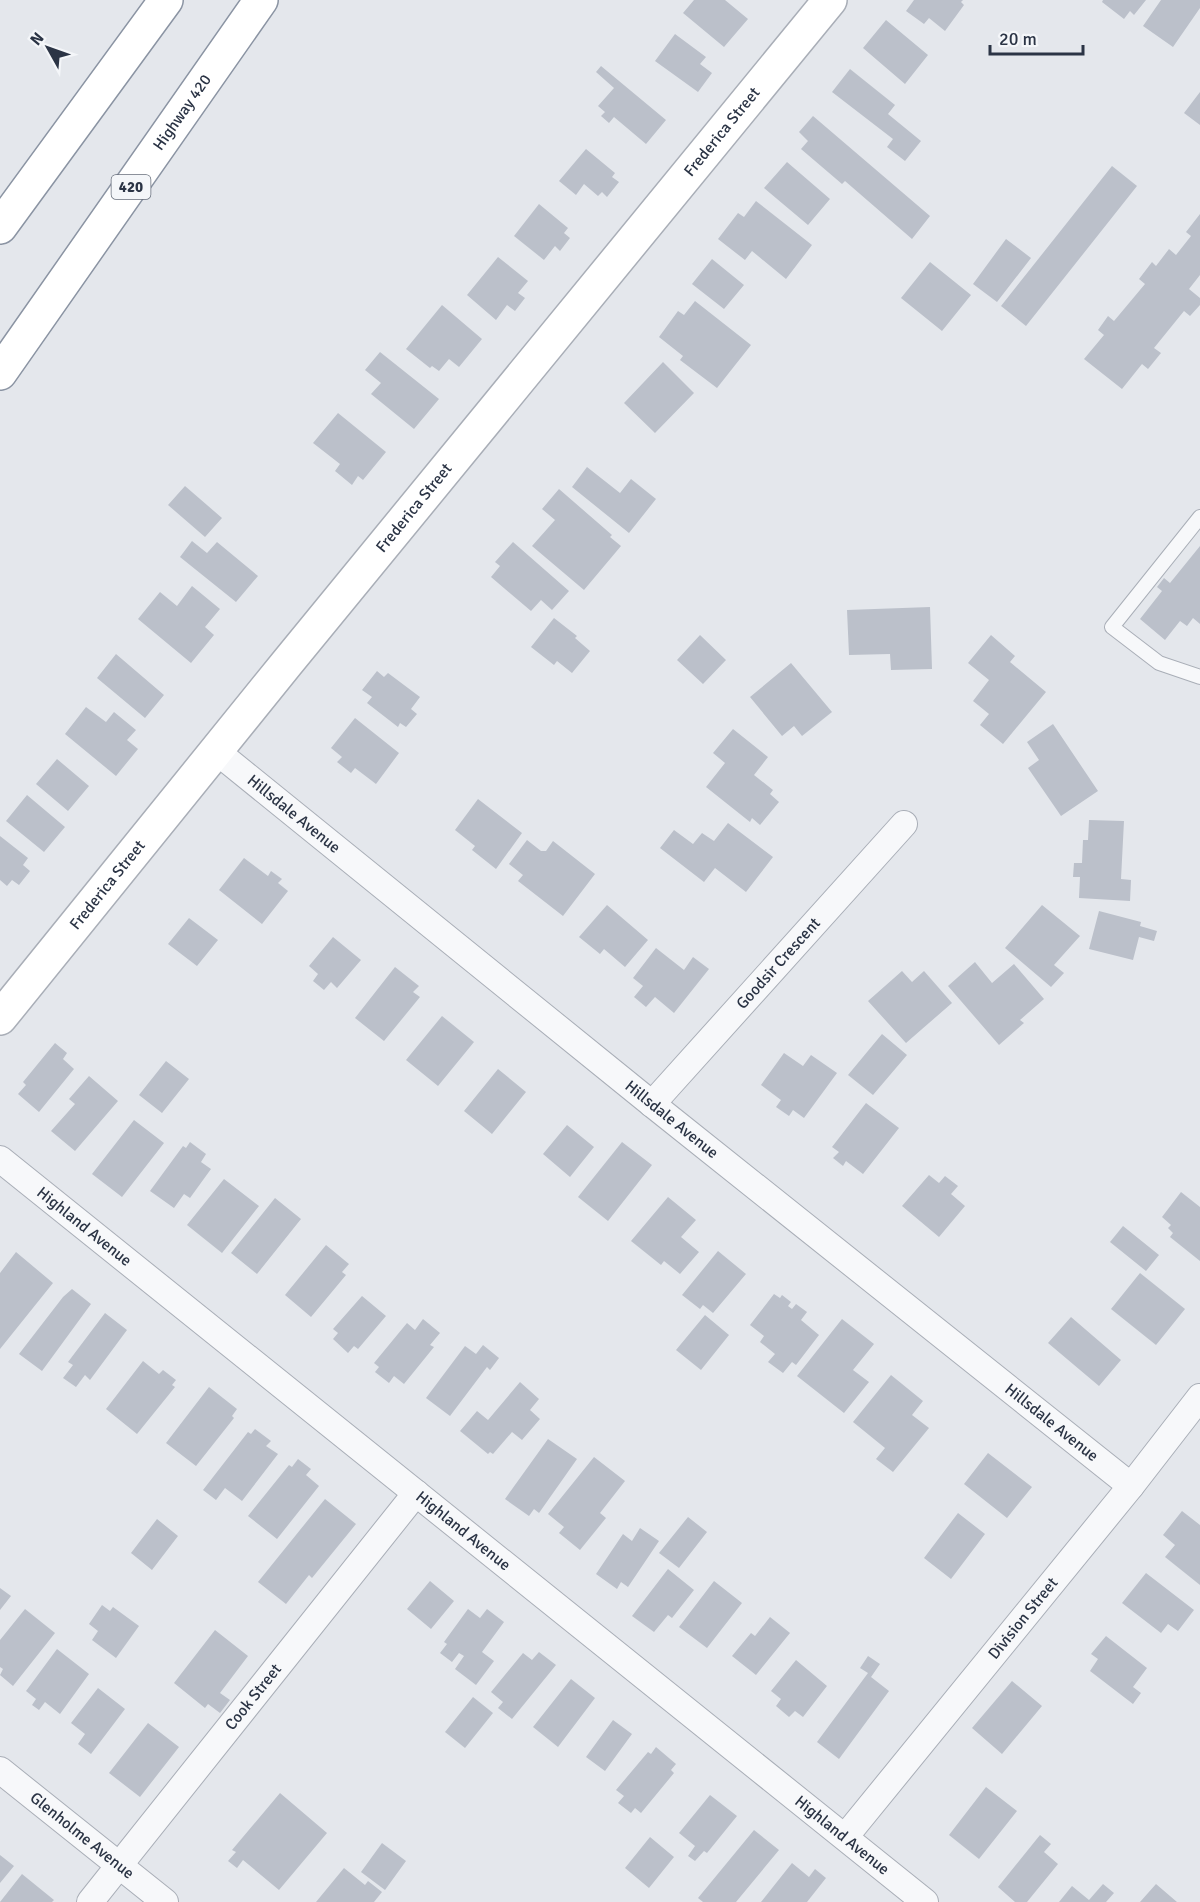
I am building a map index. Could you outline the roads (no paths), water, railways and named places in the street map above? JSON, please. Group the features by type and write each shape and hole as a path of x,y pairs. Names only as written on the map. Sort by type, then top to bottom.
{"main road":[{"path":"0,226 166,0"},
{"name":"Highway 420","path":"0,373 261,0"},
{"name":"Frederica Street","path":"0,1018 830,0"}],"street":[{"name":"Hillsdale Avenue","path":"216,751 652,1104 1131,1486"},
{"name":"Goodsir Crescent","path":"652,1104 904,824"},
{"name":"Highland Avenue","path":"0,1159 926,1902"},
{"name":"Division Street","path":"845,1837 1131,1486 1200,1397"},
{"name":"Cook Street","path":"90,1902 416,1492"},
{"name":"Glenholme Avenue","path":"0,1770 165,1902"}],"lane":[{"path":"1200,517 1112,627 1159,663 1200,677"}]}
